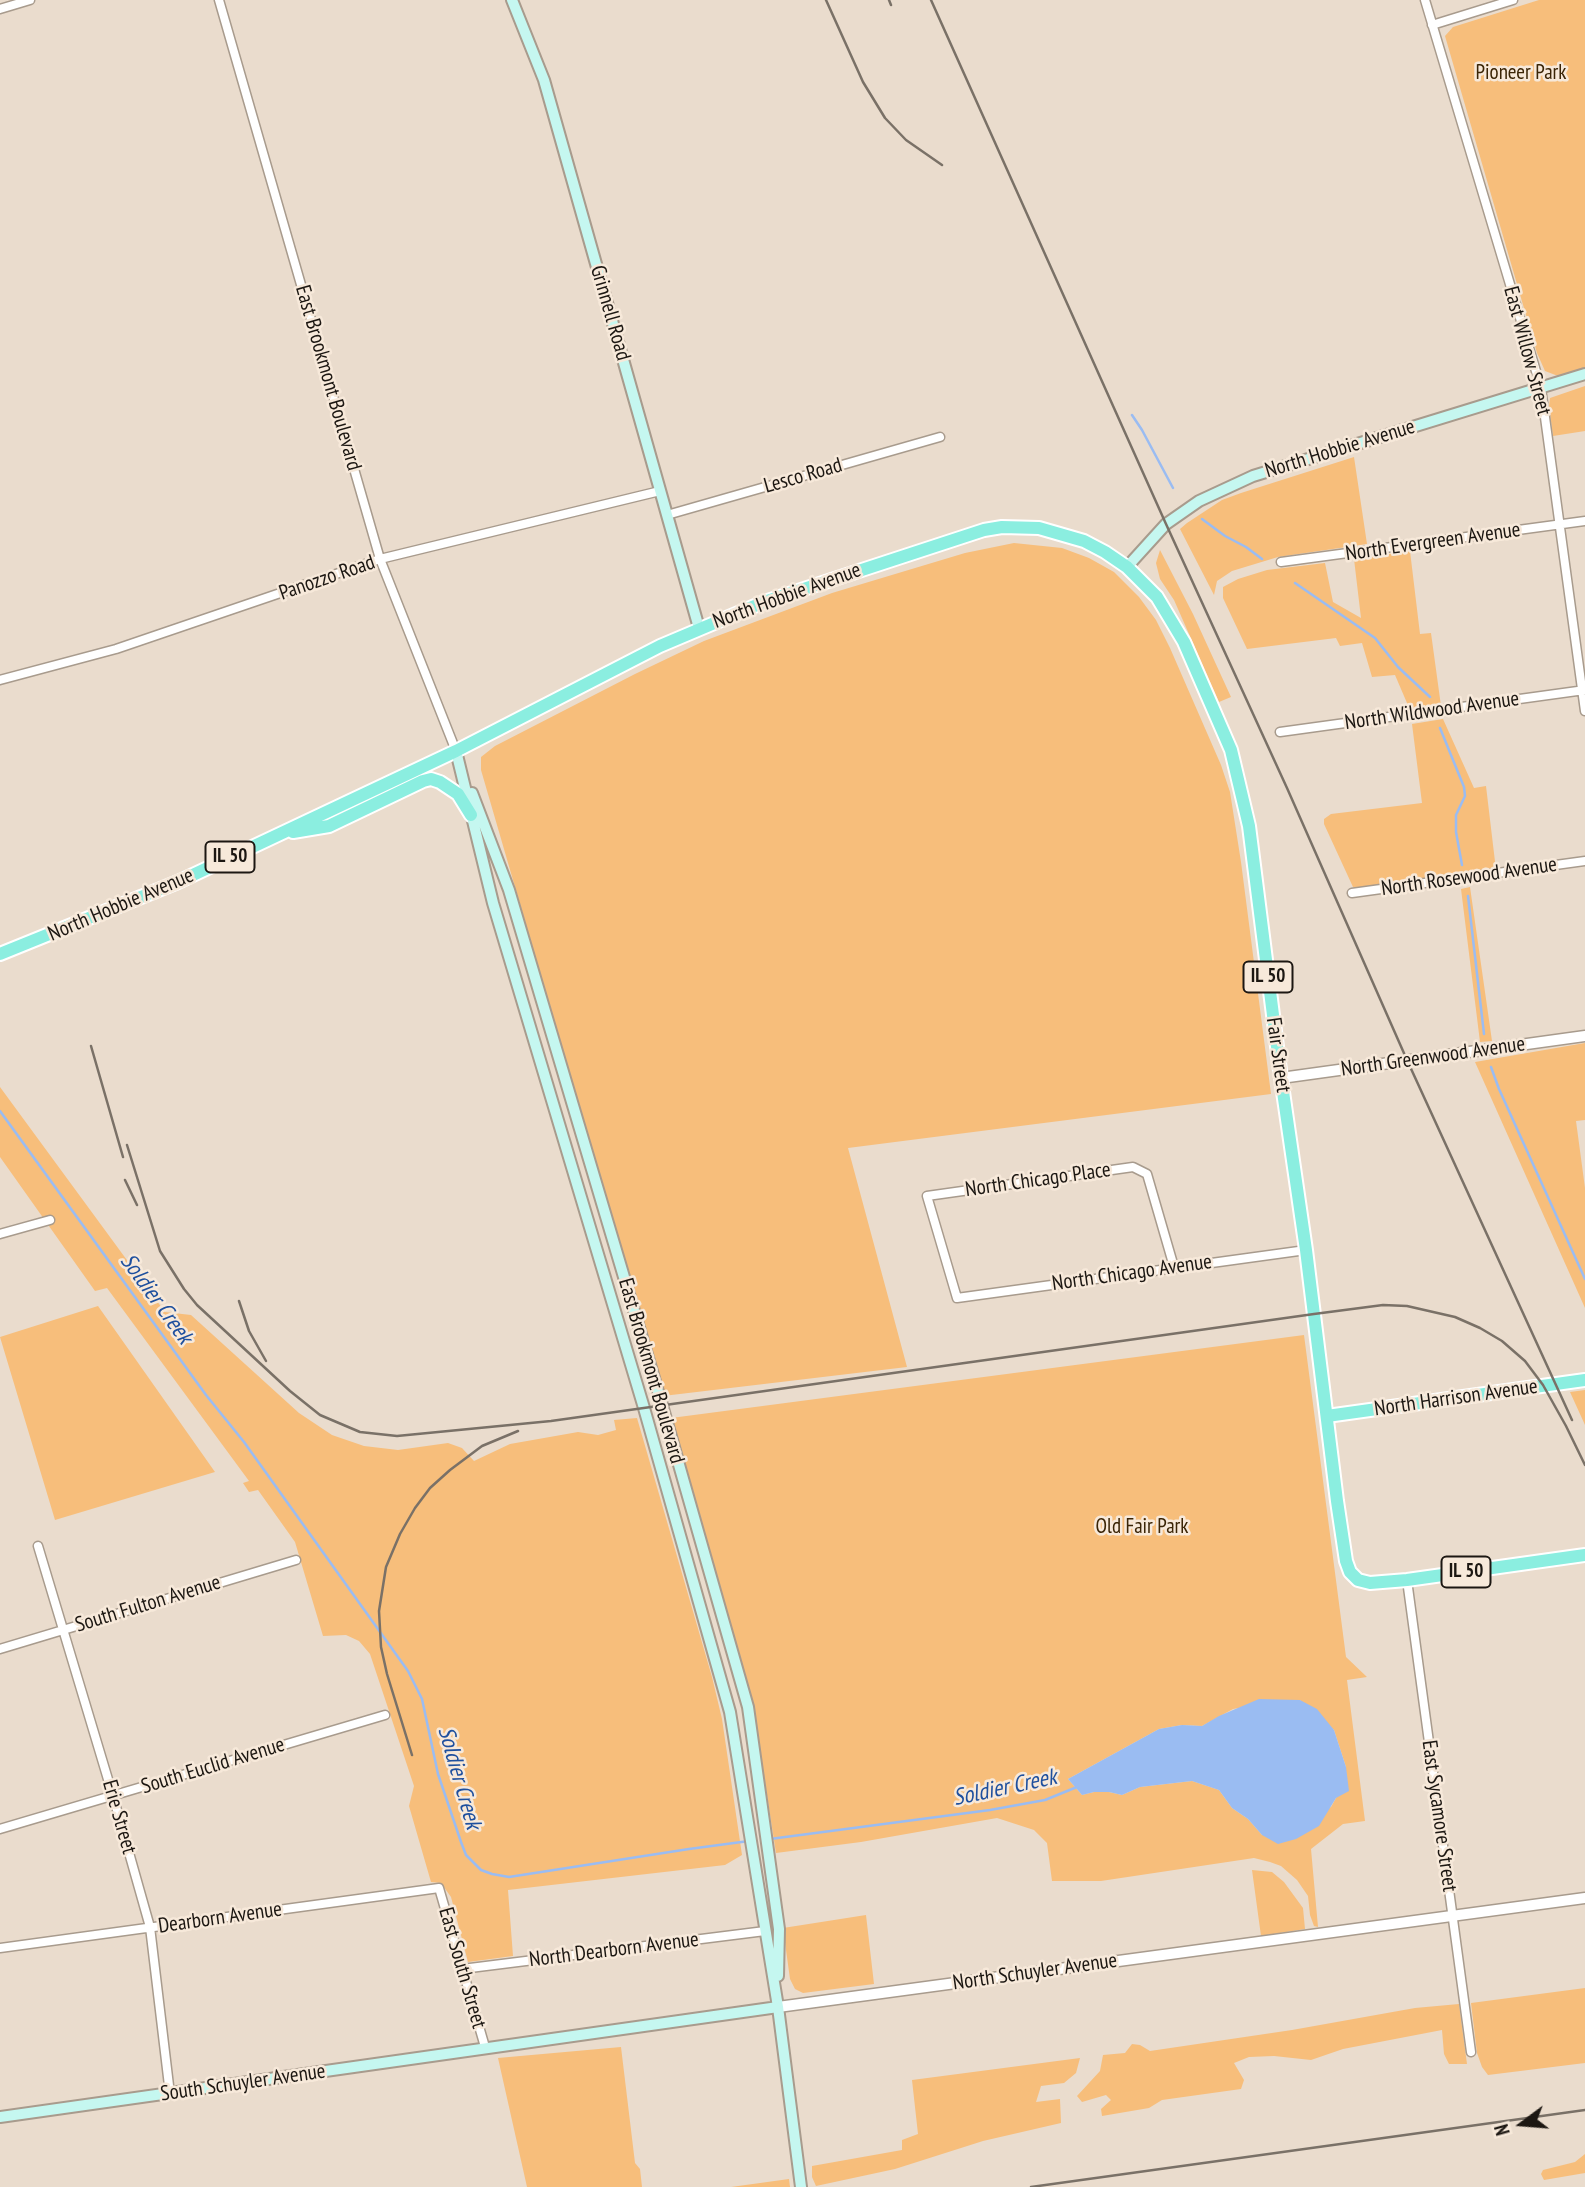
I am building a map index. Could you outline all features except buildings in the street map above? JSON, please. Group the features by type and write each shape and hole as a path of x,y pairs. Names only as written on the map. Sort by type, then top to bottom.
{"main road":[{"name":"Grinnell Road","path":"512,0 544,80 699,628"},
{"name":"North Hobbie Avenue","path":"0,954 178,882 456,751 660,646 800,589 965,535 1002,527 1039,528 1059,533 1105,552 1127,567 1166,524 1199,500 1253,476 1585,374"},
{"name":"Fair Street","path":"1127,567 1157,597 1184,642 1231,750 1249,826 1346,1561 1350,1572 1358,1580 1370,1583 1407,1580"},
{"name":"East Brookmont Boulevard","path":"456,751 493,903 644,1408 730,1712 778,2007 801,2187"},
{"name":"East Brookmont Boulevard","path":"456,751 509,890 662,1405 748,1707 779,1929 778,2007"},
{"path":"282,833 329,826 431,779 458,794 471,815"},
{"name":"North Harrison Avenue","path":"1326,1416 1585,1380"},
{"name":"IL 50","path":"1407,1580 1585,1555"},
{"name":"North Schuyler Avenue","path":"485,2047 778,2007"},
{"name":"South Schuyler Avenue","path":"0,2117 485,2047"}],"street":[{"path":"0,9 30,0"},
{"name":"East Brookmont Boulevard","path":"219,0 380,559 456,751"},
{"name":"East Willow Street","path":"1425,0 1541,388 1585,711"},
{"path":"1432,25 1513,0"},
{"name":"Lesco Road","path":"667,514 940,437"},
{"name":"Panozzo Road","path":"0,680 116,649 380,559 660,491"},
{"name":"North Evergreen Avenue","path":"1281,562 1585,521"},
{"name":"North Wildwood Avenue","path":"1280,732 1584,691"},
{"name":"North Rosewood Avenue","path":"1352,893 1585,861"},
{"name":"North Greenwood Avenue","path":"1281,1078 1585,1036"},
{"name":"North Chicago Place","path":"957,1298 927,1196 1133,1167 1147,1174 1174,1267"},
{"path":"0,1234 50,1220"},
{"name":"North Chicago Avenue","path":"957,1298 1306,1250"},
{"name":"Erie Street","path":"38,1546 150,1927 170,2094"},
{"name":"South Fulton Avenue","path":"0,1648 296,1560"},
{"name":"East Sycamore Street","path":"1407,1580 1471,2052"},
{"name":"South Euclid Avenue","path":"0,1829 385,1715"},
{"name":"Dearborn Avenue","path":"0,1948 439,1888"},
{"name":"East South Street","path":"439,1888 485,2047"},
{"name":"North Schuyler Avenue","path":"778,2007 1585,1898"},
{"name":"North Dearborn Avenue","path":"463,1969 765,1931"}],"green space":[{"name":"Pioneer Park","path":"1539,0 1585,0 1585,368 1558,376 1545,371 1537,353 1445,36 1453,27"},
{"path":"1585,386 1585,431 1553,436 1550,398"},
{"path":"1354,457 1367,544 1278,557 1232,571 1217,581 1214,595 1180,529 1222,500"},
{"path":"1014,543 1062,548 1089,558 1114,572 1139,597 1156,620 1170,648 1230,792 1271,1094 848,1148 907,1367 663,1396 481,770 481,757 495,746 704,641 832,593 965,553"},
{"path":"1160,550 1231,697 1219,702 1174,600 1160,579 1156,563"},
{"path":"1410,551 1420,634 1431,633 1441,706 1410,710 1395,675 1372,677 1362,643 1340,646 1336,638 1247,649 1223,598 1223,587 1238,579 1267,570 1325,563 1333,602 1361,618 1354,559"},
{"path":"1443,719 1474,788 1486,786 1496,870 1357,889 1353,887 1324,819 1331,814 1422,803 1412,724"},
{"path":"1470,887 1492,1041 1480,1042 1461,889"},
{"path":"1585,1043 1585,1120 1576,1121 1585,1188 1585,1308 1475,1062"},
{"path":"0,1087 165,1312 191,1315 299,1413 332,1435 364,1446 398,1450 448,1443 462,1448 474,1461 510,1444 578,1432 598,1435 616,1430 614,1420 637,1418 712,1677 722,1719 742,1855 725,1865 508,1890 513,1956 468,1962 451,1897 441,1883 431,1882 409,1806 414,1786 370,1654 359,1641 346,1635 323,1636 295,1542 258,1490 249,1492 243,1483 249,1481 107,1288 95,1291 0,1157"},
{"path":"98,1306 215,1472 55,1520 0,1337"},
{"name":"Old Fair Park","path":"1304,1335 1346,1657 1367,1677 1347,1680 1365,1821 1343,1824 1311,1849 1318,1927 1314,1926 1310,1915 1308,1896 1297,1880 1281,1866 1270,1862 1254,1858 1101,1881 1052,1881 1047,1843 1034,1830 997,1818 861,1842 776,1853 754,1712 671,1418","holes":["1300,1700 1334,1730 1346,1767 1331,1807 1262,1835 1248,1819 1232,1808 1219,1790 1192,1781 1140,1787 1122,1795 1109,1792 1082,1795 1068,1779 1159,1729 1182,1725 1202,1726 1233,1709"]},
{"path":"1585,1390 1585,1425 1570,1392"},
{"path":"1252,1870 1272,1872 1284,1882 1303,1908 1305,1929 1261,1936"},
{"path":"866,1915 874,1984 803,1993 795,1989 790,1979 783,1928"},
{"path":"1585,1988 1585,2063 1488,2075 1477,2053 1471,2003"},
{"path":"1459,2004 1467,2064 1449,2064 1444,2054 1442,2030 1343,2049 1311,2060 1274,2056 1249,2057 1234,2063 1244,2080 1241,2089 1162,2100 1149,2108 1102,2116 1101,2109 1111,2100 1106,2095 1082,2102 1077,2096 1100,2071 1103,2055 1125,2053 1132,2044 1150,2051 1415,2008"},
{"path":"621,2047 635,2163 640,2169 642,2187 527,2187 498,2058"},
{"path":"1080,2058 1076,2073 1064,2083 1041,2086 1036,2102 1060,2099 1061,2123 983,2141 895,2169 816,2186 812,2177 812,2166 902,2150 902,2140 918,2134 912,2080"},
{"path":"1585,2154 1585,2173 1544,2180 1541,2174 1543,2170 1575,2162"},
{"path":"789,2179 790,2187 731,2187"}],"water":[{"path":"1259,1699 1300,1700 1317,1709 1334,1730 1346,1767 1349,1791 1336,1798 1319,1826 1296,1839 1278,1844 1262,1835 1248,1819 1232,1808 1219,1790 1192,1781 1140,1787 1122,1795 1094,1792 1082,1795 1068,1779 1159,1729 1182,1725 1202,1726"}],"waterway":[{"path":"1132,415 1173,488"},
{"path":"1202,519 1262,559"},
{"path":"1295,583 1375,638 1398,667 1430,697"},
{"path":"1440,728 1464,787 1465,796 1456,815 1462,865"},
{"path":"1468,896 1484,1034"},
{"path":"1491,1067 1585,1279"},
{"name":"Soldier Creek","path":"0,1111 206,1395 244,1442 408,1671 422,1699 438,1774 461,1842 466,1855 481,1870 509,1877 749,1841"},
{"name":"Soldier Creek","path":"770,1839 990,1810 1045,1800 1077,1787"}],"railway":[{"path":"826,0 863,82 885,118 906,140 942,165"},
{"path":"889,0 891,5"},
{"path":"931,0 1407,1060 1572,1420"},
{"path":"91,1046 123,1157"},
{"path":"127,1145 160,1251 184,1289 197,1305 290,1391 320,1415 360,1432 397,1436 551,1421 1383,1305 1407,1306 1455,1317 1502,1341 1525,1361 1543,1385 1585,1465"},
{"path":"125,1180 137,1205"},
{"path":"239,1301 249,1331 266,1361"},
{"path":"412,1755 381,1647 379,1611 386,1567 400,1534 430,1488 482,1446 518,1431"},
{"path":"1031,2187 1585,2110"}]}
